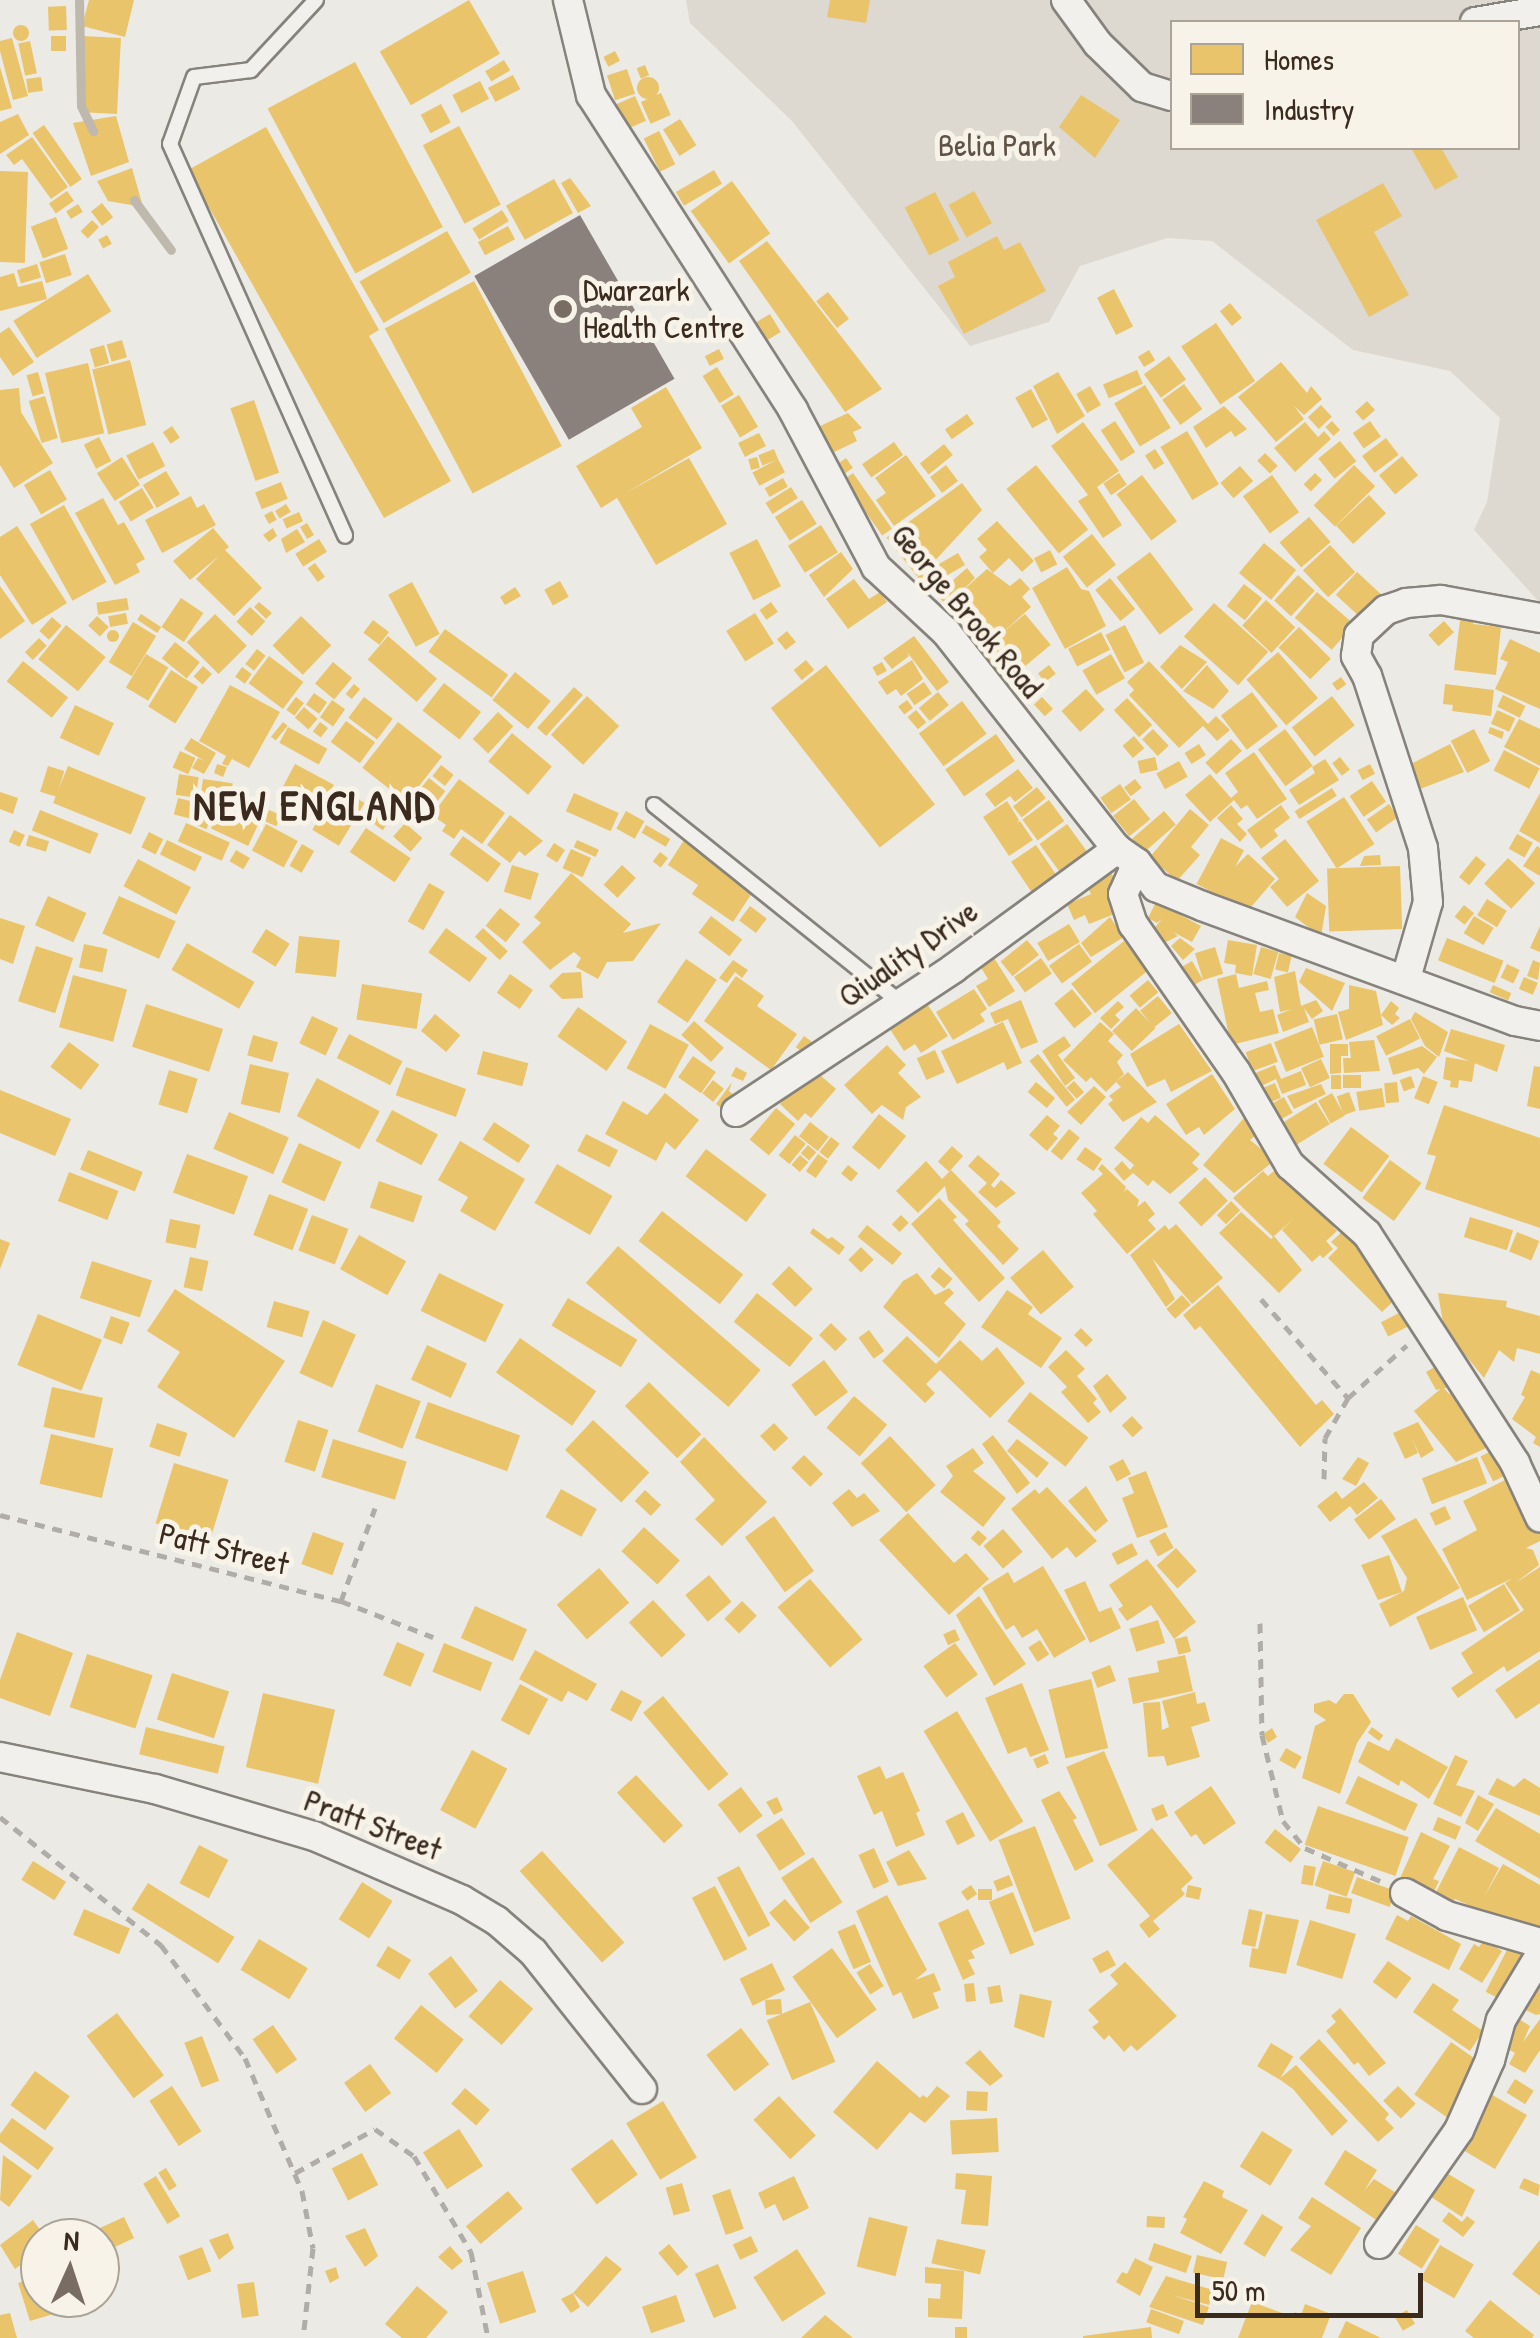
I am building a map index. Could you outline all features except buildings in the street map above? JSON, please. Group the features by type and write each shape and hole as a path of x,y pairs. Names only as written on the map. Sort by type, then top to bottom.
{"street":[{"name":"George Brook Road","path":"568,0 591,96 792,410 876,568 946,632 1127,856 1156,886 1515,1021 1540,1026"},
{"path":"1066,0 1098,44 1142,87 1170,95"},
{"path":"1486,20 1540,11"},
{"path":"1406,978 1428,902 1423,848 1367,676 1356,656 1359,635 1386,610 1441,600 1540,618"},
{"name":"Qiuality Drive","path":"736,1112 1127,856"},
{"path":"1127,856 1122,894 1142,940 1236,1072 1290,1166 1367,1234 1515,1462 1540,1517"},
{"name":"Pratt Street","path":"0,1757 155,1789 314,1836 462,1900 497,1921 534,1952 642,2089"},
{"path":"1406,1893 1447,1916 1540,1943"},
{"path":"1378,2244 1459,2130 1490,2060 1500,2020 1540,1956"}],"lane":[{"path":"316,0 251,70 194,76 170,144 344,536"},
{"path":"654,806 901,1002"}],"path":[{"path":"1261,1299 1348,1398"},
{"path":"1324,1479 1325,1438 1348,1398 1426,1327"},
{"path":"341,1602 375,1508"},
{"name":"Patt Street","path":"0,1515 341,1602 433,1637"},
{"path":"1260,1624 1262,1735 1283,1822 1305,1848 1406,1893"},
{"path":"0,1817 162,1945 245,2058 295,2173 313,2248 304,2338"},
{"path":"295,2173 375,2129 414,2156 470,2252 488,2338"}],"green space":[{"name":"Belia Park","path":"686,0 1540,0 1540,603 1474,530 1487,502 1500,418 1450,371 1353,350 1212,241 1167,238 1080,266 1049,322 970,346 792,121 690,23"}],"waterway":[{"path":"79,0 81,106 93,131"},
{"path":"134,200 171,250"}],"place":[{"name":"Dwarzark Health Centre","path":"563,309"}],"district":[{"name":"NEW ENGLAND","path":"315,805"}]}
